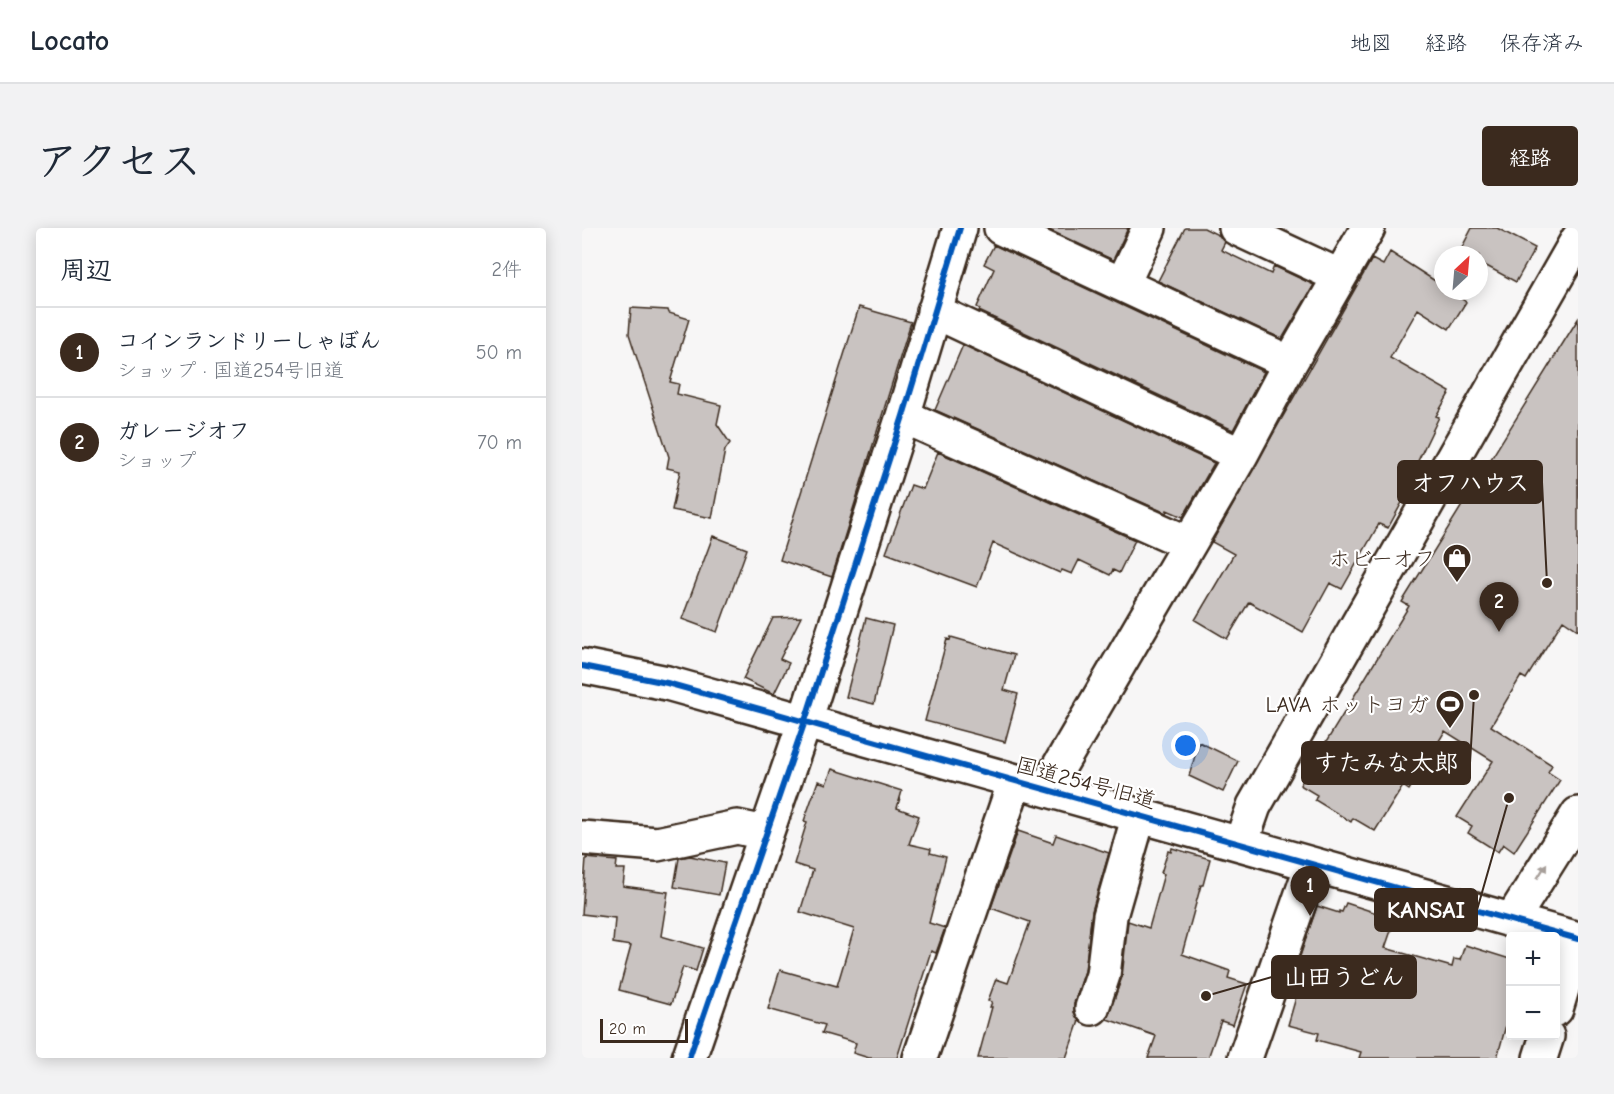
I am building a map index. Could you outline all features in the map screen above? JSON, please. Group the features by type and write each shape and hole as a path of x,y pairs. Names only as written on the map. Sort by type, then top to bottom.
{"street":[{"path":"689,1058 805,721 903,416 960,228"},
{"path":"1001,228 1290,363"},
{"path":"1123,284 1149,228"},
{"path":"1236,228 1339,276"},
{"path":"920,1058 1030,785 1188,543 1241,455 1290,363 1368,228"},
{"path":"1241,843 1254,806 1578,239"},
{"path":"934,311 1241,455"},
{"path":"903,416 1188,543"},
{"name":"国道254号旧道","path":"582,666 667,682 1577,939"},
{"path":"1510,921 1578,814"},
{"path":"1092,1008 1103,975 1110,916 1139,815"},
{"path":"582,838 657,844 737,827 765,833"},
{"path":"1245,1058 1312,865"},
{"path":"1560,996 1577,939"},
{"path":"1540,1058 1545,1040"}],"building":[{"path":"1045,228 1128,228 1113,260"},
{"path":"1185,228 1204,228 1220,236 1225,242 1221,250 1271,274 1274,266 1314,285 1282,339 1158,281"},
{"path":"1472,228 1497,228 1535,248 1516,282 1488,267 1488,246 1463,246"},
{"path":"994,245 1264,372 1233,430 979,311 977,307 994,269 984,264"},
{"path":"1390,252 1434,280 1434,300 1463,300 1466,302 1449,329 1418,309 1390,358 1450,392 1436,416 1439,417 1417,463 1422,466 1388,528 1379,524 1342,589 1330,583 1303,632 1249,602 1227,639 1195,620 1234,554 1212,542 1372,259 1383,265"},
{"path":"859,307 911,322 832,577 780,560"},
{"path":"631,308 668,310 669,313 689,319 670,382 679,384 677,394 721,405 717,424 730,443 725,450 712,518 672,510 680,471 667,468 669,457 629,334"},
{"path":"1578,319 1578,630 1563,620 1526,679 1521,676 1491,726 1552,765 1548,772 1560,780 1514,852 1503,844 1498,852 1468,833 1472,826 1457,817 1493,761 1445,731 1409,790 1403,786 1375,831 1353,818 1351,822 1315,800 1317,795 1300,785 1409,606 1402,602"},
{"path":"963,345 1214,463 1183,517 1167,510 1166,513 935,410"},
{"path":"938,452 1135,540 1119,573 1113,570 1110,575 1079,560 1072,574 1062,570 1060,573 993,543 977,587 886,553 911,485 923,489"},
{"path":"713,536 747,549 717,632 682,619"},
{"path":"801,617 780,659 789,663 774,694 743,679 773,618"},
{"path":"866,618 893,625 874,704 846,697"},
{"path":"951,637 1014,655 1004,690 1018,694 1005,742 925,721 947,639 950,640"},
{"path":"1199,742 1238,761 1223,792 1189,776"},
{"path":"832,769 902,791 897,808 919,816 909,844 931,849 930,853 946,857 929,923 945,928 936,953 931,951 897,1058 869,1058 853,1053 856,1043 822,1033 825,1025 768,1009 780,970 837,986 854,929 800,912 813,870 794,864 807,822 804,821 818,781 826,784"},
{"path":"1018,831 1053,843 1056,835 1109,853 1092,911 1085,971 1074,1003 1074,1012 1079,1021 1066,1058 978,1058 992,1007 990,1007 992,1002 988,1001 996,979 1008,983 1030,922 991,908"},
{"path":"1172,848 1210,859 1182,954 1230,971 1228,978 1247,984 1233,1025 1221,1021 1208,1058 1148,1058 1156,1036 1107,1019 1122,977 1128,921 1149,928 1164,874 1161,873 1168,851 1171,852"},
{"path":"690,856 725,863 719,895 674,887 679,858"},
{"path":"586,858 617,861 616,869 625,869 623,886 668,892 661,936 703,948 696,971 683,967 671,1004 619,990 631,946 613,943 615,918 582,914"},
{"path":"1346,903 1395,919 1385,948 1452,967 1454,959 1460,960 1465,945 1506,958 1506,1025 1497,1058 1359,1058 1361,1052 1317,1040 1319,1033 1288,1025 1301,980 1293,977 1317,906 1342,912"}],"cycle path":[{"path":"689,1058 805,721 903,416 960,228"},
{"path":"582,666 667,683 1578,939"}],"place":[{"name":"オフハウス","path":"1547,583"},
{"name":"ホビーオフ","path":"1457,584"},
{"name":"ガレージオフ","path":"1499,632"},
{"name":"すたみな太郎","path":"1474,695"},
{"name":"LAVA ホットヨガ","path":"1450,730"},
{"name":"KANSAI","path":"1509,798"},
{"name":"コインランドリーしゃぼん","path":"1310,916"},
{"name":"山田うどん","path":"1206,996"}]}
